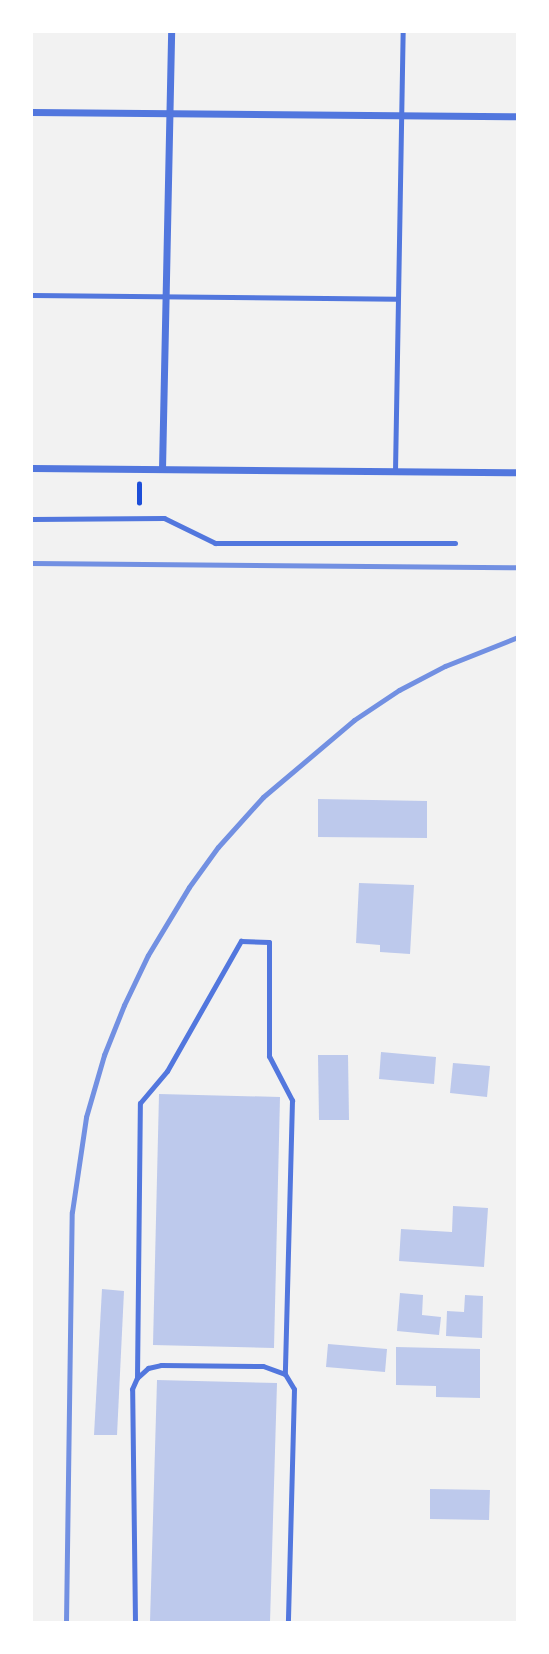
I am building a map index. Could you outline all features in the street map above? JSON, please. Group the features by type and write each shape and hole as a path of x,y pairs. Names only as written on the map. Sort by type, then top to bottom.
{"street":[{"path":"162,469 171,32"},
{"path":"32,112 517,116"},
{"path":"32,468 517,472"}],"lane":[{"path":"395,471 402,32"},
{"path":"32,295 397,299"},
{"path":"32,519 164,518 215,543 455,543"},
{"path":"135,1622 132,1390 137,1378 140,1103 167,1071 241,941 269,942 269,1056 292,1100 285,1374 294,1389 288,1622"},
{"path":"137,1378 149,1368 160,1365 263,1366 285,1374"}],"path":[{"path":"138,518 139,469"}],"building":[{"path":"318,799 427,801 427,838 318,837"},
{"path":"359,883 414,885 410,954 380,952 380,945 356,943"},
{"path":"381,1052 436,1057 434,1084 379,1079"},
{"path":"318,1055 348,1055 349,1120 319,1120"},
{"path":"453,1063 490,1066 487,1097 450,1093"},
{"path":"159,1094 280,1097 274,1348 153,1345"},
{"path":"453,1206 488,1208 484,1267 399,1261 401,1229 452,1232"},
{"path":"102,1289 124,1291 117,1435 94,1435"},
{"path":"400,1293 423,1295 422,1315 441,1317 439,1335 397,1331"},
{"path":"465,1295 483,1296 482,1338 446,1336 447,1311 464,1312"},
{"path":"328,1344 387,1349 385,1372 326,1367"},
{"path":"396,1347 480,1349 480,1398 436,1397 436,1386 396,1385"},
{"path":"157,1380 277,1383 270,1622 150,1622"},
{"path":"430,1489 490,1490 489,1520 430,1519"}],"railway":[{"path":"32,563 518,567"},
{"path":"66,1622 72,1212 86,1117 104,1055 124,1005 148,955 189,887 218,847 263,797 354,720 399,690 445,666 518,637"}]}
